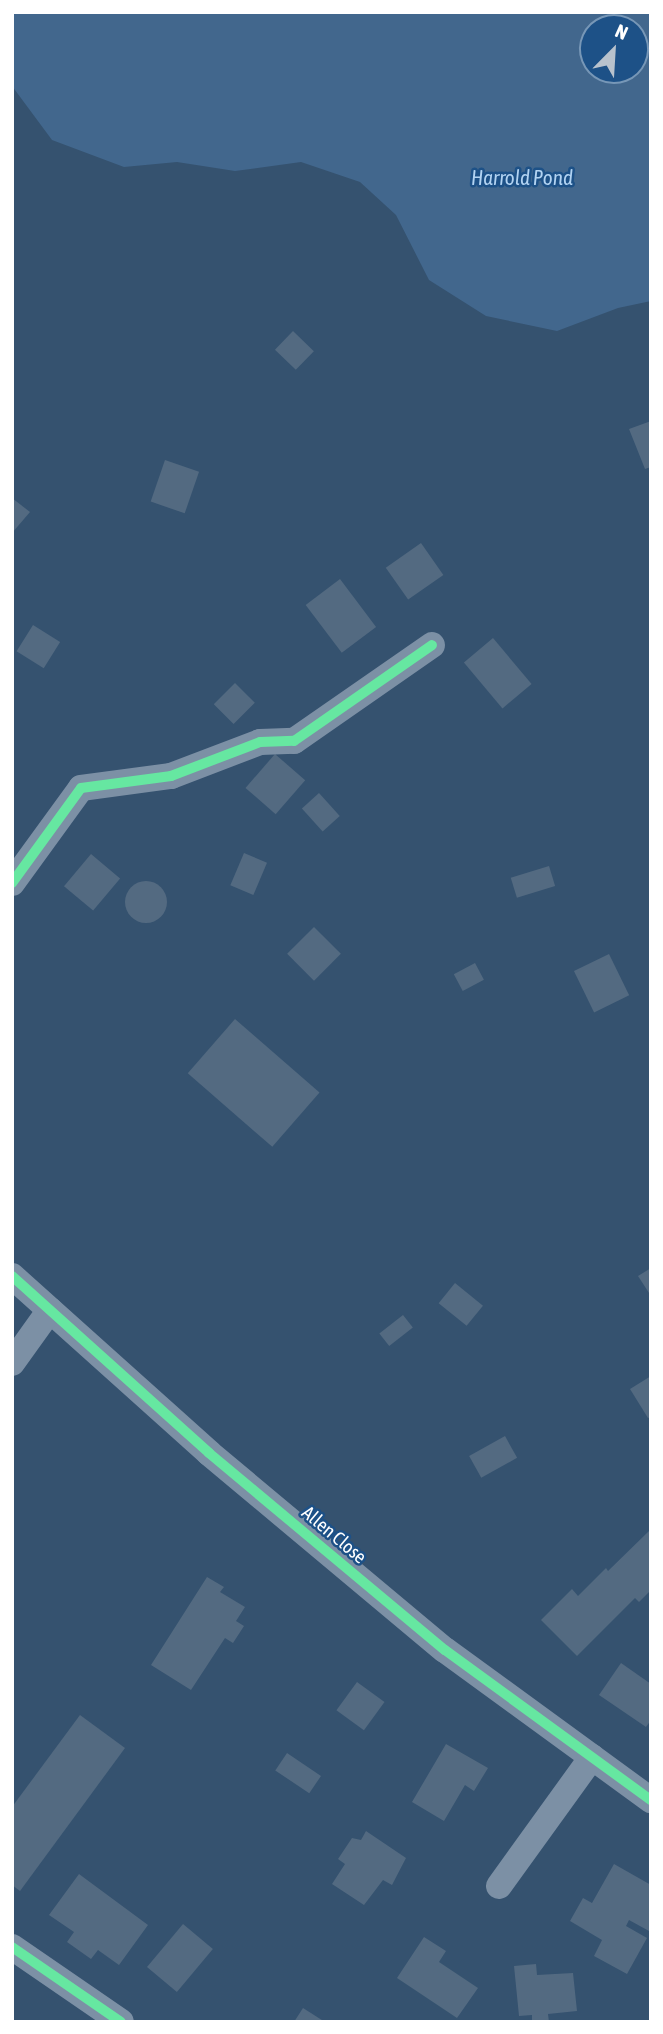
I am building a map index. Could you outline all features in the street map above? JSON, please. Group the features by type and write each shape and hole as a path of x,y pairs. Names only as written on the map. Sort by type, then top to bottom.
{"street":[{"path":"12,883 81,788 171,776 260,742 294,741 432,645"},
{"name":"Allen Close","path":"12,1276 209,1453 445,1650 651,1800"},
{"path":"12,1363 50,1310"},
{"path":"499,1886 592,1757"},
{"path":"12,1947 121,2022"}],"water":[{"name":"Harrold Pond","path":"12,12 651,12 651,301 618,308 557,331 486,316 429,280 396,215 360,182 301,162 235,171 177,162 124,167 52,140 12,86"}],"building":[{"path":"293,331 314,351 296,370 275,350"},
{"path":"651,421 651,467 645,469 629,429"},
{"path":"165,460 199,472 185,513 151,502"},
{"path":"12,498 30,512 12,533"},
{"path":"421,543 443,575 408,600 386,568"},
{"path":"340,579 376,627 342,653 306,605"},
{"path":"33,625 60,642 44,668 17,651"},
{"path":"493,638 532,684 502,708 464,662"},
{"path":"235,683 255,703 234,724 214,704"},
{"path":"275,754 305,780 276,814 245,788"},
{"path":"319,793 340,816 323,831 302,808"},
{"path":"244,853 267,863 253,895 230,885"},
{"path":"91,854 120,878 93,911 64,886"},
{"path":"549,866 555,886 517,898 511,878"},
{"path":"146,881 161,887 167,902 161,917 146,923 131,917 125,902 131,887"},
{"path":"314,927 341,954 314,981 287,954"},
{"path":"609,954 629,995 594,1012 574,971"},
{"path":"475,963 484,980 463,991 454,974"},
{"path":"235,1019 320,1092 272,1147 188,1073"},
{"path":"651,1268 651,1296 638,1276"},
{"path":"455,1283 483,1306 467,1326 439,1303"},
{"path":"403,1315 413,1328 389,1346 379,1333"},
{"path":"651,1376 651,1417 648,1418 630,1389"},
{"path":"505,1436 517,1458 481,1478 469,1456"},
{"path":"649,1531 651,1590 639,1602 635,1598 577,1656 541,1620 572,1589 578,1596"},
{"path":"207,1577 224,1587 220,1592 245,1607 236,1621 244,1626 233,1643 225,1638 191,1690 151,1665"},
{"path":"621,1663 651,1684 651,1720 646,1727 599,1695"},
{"path":"357,1682 385,1702 364,1730 336,1710"},
{"path":"80,1715 125,1748 20,1891 12,1885 12,1807"},
{"path":"446,1744 488,1768 474,1791 465,1785 444,1821 412,1802"},
{"path":"287,1753 321,1776 309,1793 275,1770"},
{"path":"366,1831 406,1858 392,1885 383,1880 364,1905 332,1884 345,1864 338,1859 352,1838 361,1840"},
{"path":"614,1864 651,1885 649,1931 629,1920 626,1926 647,1938 627,1974 594,1956 602,1940 570,1921 583,1898 592,1903"},
{"path":"79,1874 148,1925 119,1965 98,1950 91,1959 67,1942 74,1932 49,1915"},
{"path":"183,1924 213,1949 177,1992 147,1967"},
{"path":"424,1937 446,1951 439,1962 478,1988 457,2018 397,1978"},
{"path":"536,1964 537,1975 573,1973 577,2011 548,2014 549,2022 532,2022 532,2015 519,2016 514,1966"},
{"path":"303,2008 325,2022 294,2022"}],"cycle path":[{"path":"12,883 81,788 171,776 260,742 294,741 432,645"},
{"path":"12,1276 209,1453 445,1650 651,1800"},
{"path":"12,1947 121,2022"}]}
